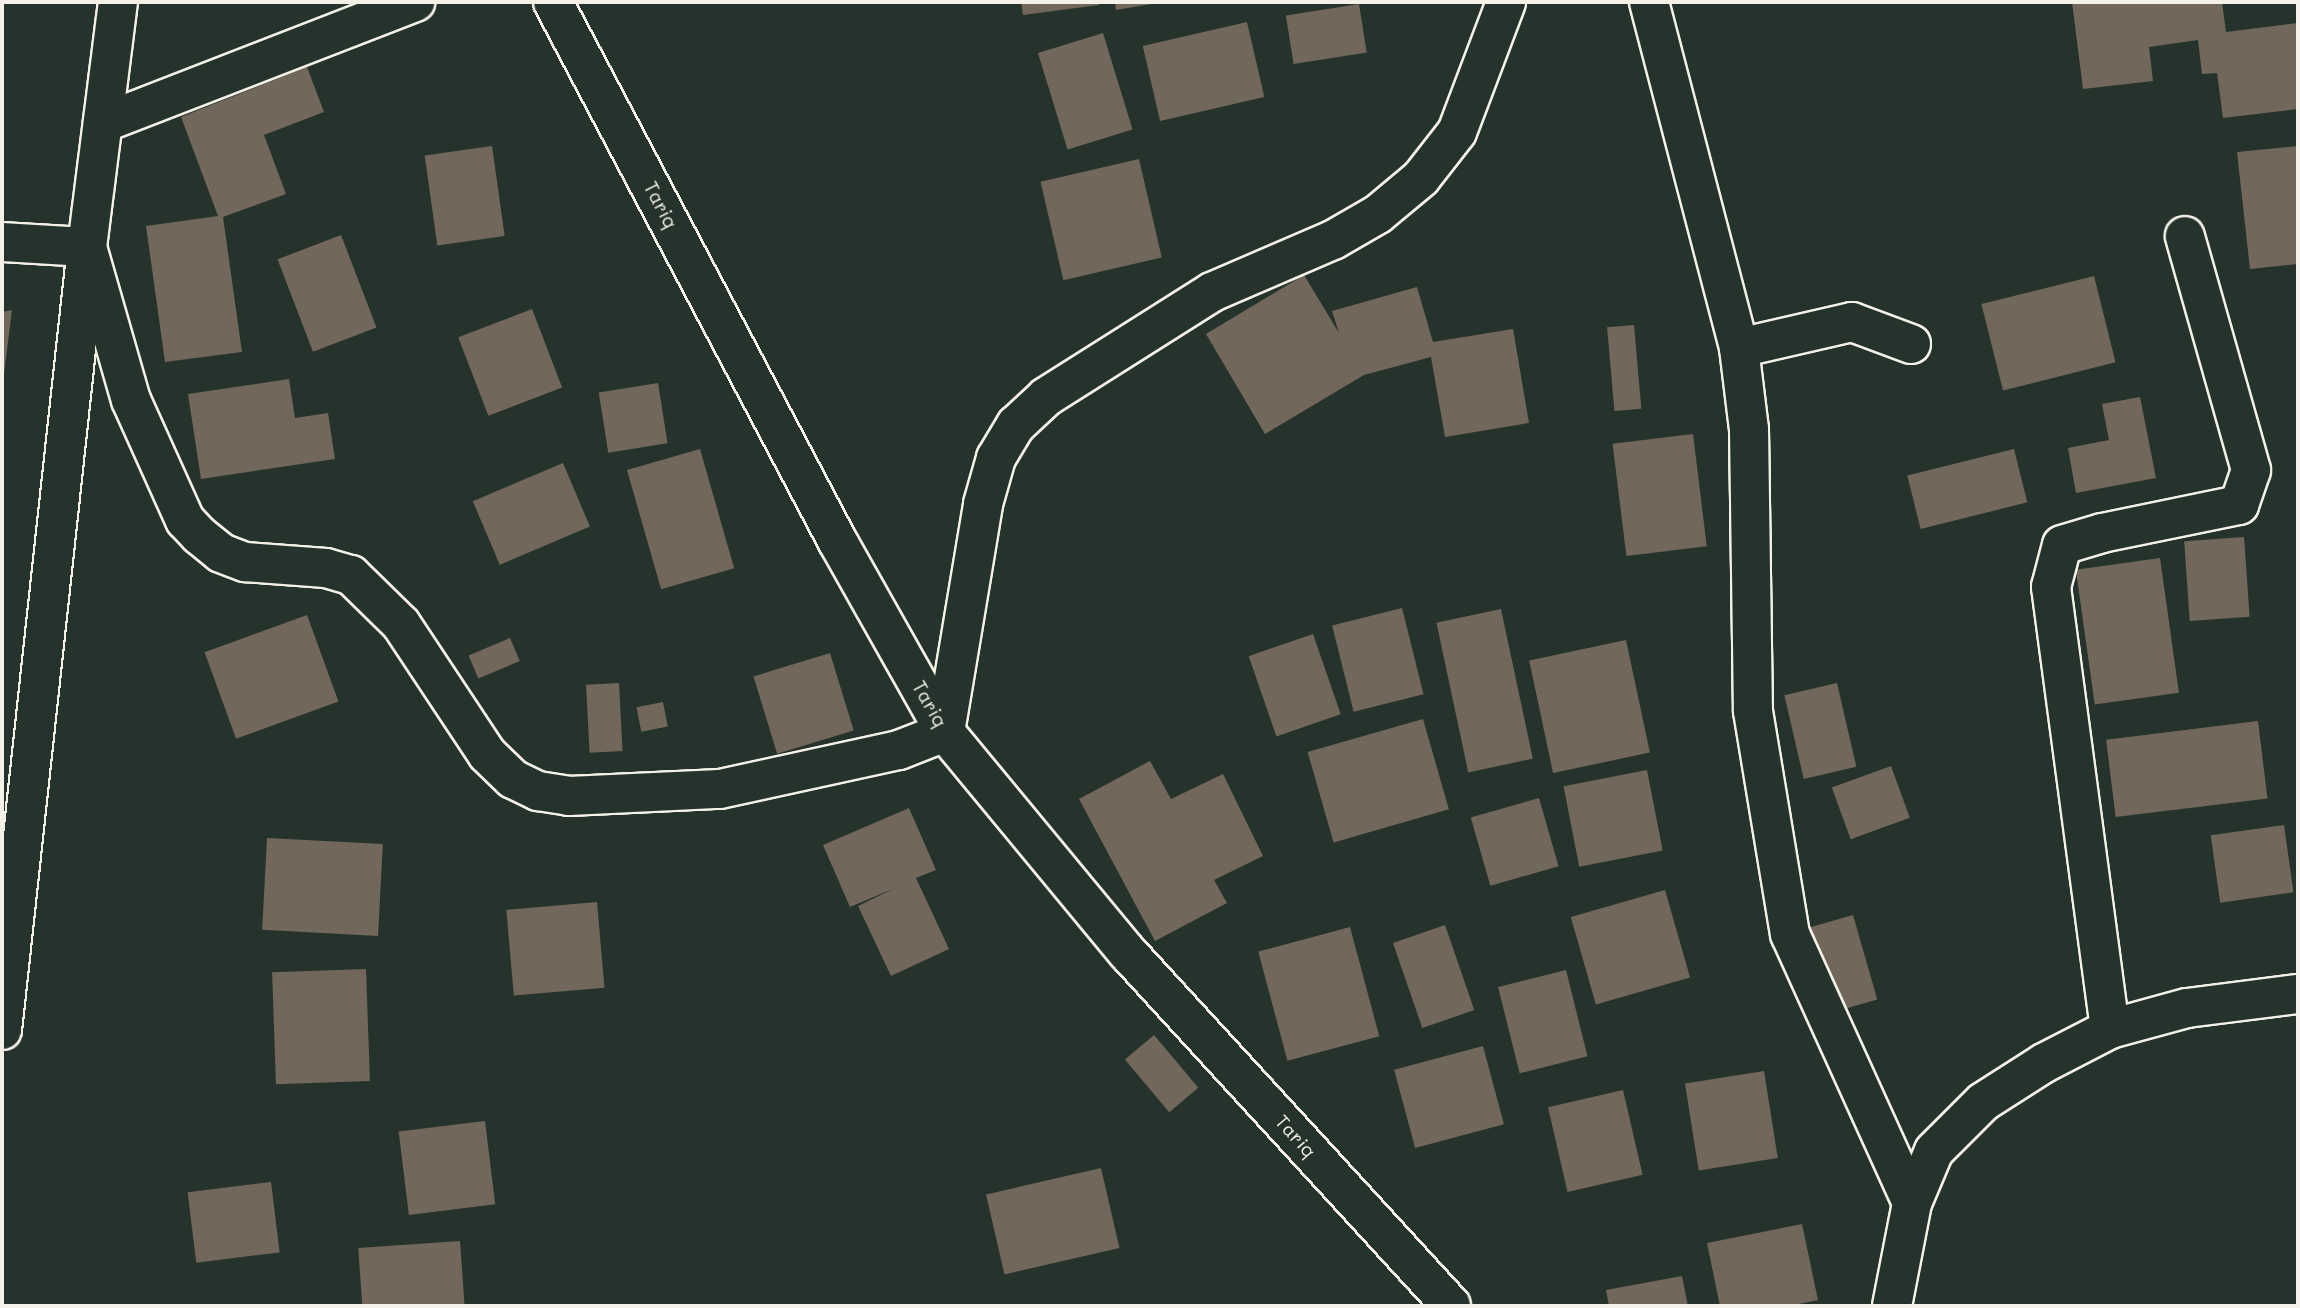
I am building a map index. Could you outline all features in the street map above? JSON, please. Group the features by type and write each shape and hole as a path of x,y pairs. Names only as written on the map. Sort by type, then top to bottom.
{"street":[{"path":"2,1030 87,247 118,2"},
{"path":"103,123 415,2"},
{"name":"Tariq","path":"553,2 838,542 945,732 1128,953 1451,1306"},
{"path":"87,247 131,400 185,520 220,553 245,562 327,568 351,575 401,624 487,754 513,779 538,791 569,796 720,789 899,750 945,732 983,504 996,458 1016,425 1046,397 1212,292 1333,240 1378,214 1421,178 1457,132 1506,2"},
{"path":"1649,2 1738,348 1749,429 1753,711 1790,934 1912,1203"},
{"path":"2110,1029 2051,587 2062,545 2102,533 2239,505 2251,470 2185,236"},
{"path":"2,242 87,247"},
{"path":"1738,348 1853,322 1911,344"},
{"path":"1892,1306 1912,1203 1934,1151 1983,1102 2044,1063 2110,1029 2187,1007 2298,994"}],"building":[{"path":"1021,2 1098,2 1099,5 1023,15"},
{"path":"1115,2 1157,2 1157,3 1116,10"},
{"path":"2072,2 2222,2 2226,32 2298,23 2298,109 2223,118 2217,73 2202,74 2198,40 2149,47 2153,81 2083,89"},
{"path":"1359,4 1367,52 1294,64 1286,16"},
{"path":"1247,22 1264,97 1160,121 1143,46"},
{"path":"1103,33 1133,130 1068,149 1038,53"},
{"path":"307,67 324,112 264,135 286,194 223,217 242,352 165,362 146,226 218,216 181,117"},
{"path":"492,146 505,236 437,246 425,155"},
{"path":"2298,146 2298,264 2250,269 2237,152"},
{"path":"1139,159 1162,257 1063,280 1041,182"},
{"path":"341,235 376,327 313,352 278,259"},
{"path":"1304,275 1339,333 1332,311 1417,287 1433,342 1513,329 1529,423 1445,437 1431,357 1364,375 1265,434 1206,334"},
{"path":"2094,276 2116,362 2003,390 1981,304"},
{"path":"532,309 562,387 488,416 458,337"},
{"path":"12,310 3,382 2,382 2,312"},
{"path":"1634,325 1641,409 1614,411 1607,327"},
{"path":"289,379 295,418 328,413 335,459 201,479 188,394"},
{"path":"658,383 668,443 608,453 599,392"},
{"path":"2140,397 2156,478 2076,493 2068,448 2109,440 2102,404"},
{"path":"1693,434 1707,546 1626,556 1613,444"},
{"path":"700,449 734,568 661,589 627,470"},
{"path":"2014,449 2027,502 1921,529 1907,476"},
{"path":"563,463 590,527 500,565 473,501"},
{"path":"2244,537 2250,617 2190,621 2184,541"},
{"path":"2160,558 2179,693 2095,705 2076,570"},
{"path":"1402,608 1424,694 1354,712 1332,625"},
{"path":"1501,609 1533,759 1468,772 1436,623"},
{"path":"307,615 338,701 236,739 205,652"},
{"path":"1313,634 1341,714 1276,737 1249,656"},
{"path":"510,638 520,661 478,679 469,656"},
{"path":"1626,640 1650,752 1553,773 1529,661"},
{"path":"830,653 854,730 777,754 753,676"},
{"path":"619,683 623,751 590,753 586,685"},
{"path":"1837,683 1856,767 1804,779 1784,695"},
{"path":"663,702 668,727 641,732 636,707"},
{"path":"1423,719 1449,809 1334,842 1308,752"},
{"path":"2258,721 2268,798 2116,817 2106,740"},
{"path":"1150,761 1171,799 1223,774 1263,856 1214,880 1227,903 1155,941 1079,799"},
{"path":"1891,766 1910,818 1851,839 1832,788"},
{"path":"1647,770 1663,850 1579,867 1564,786"},
{"path":"1539,798 1559,866 1490,886 1471,818"},
{"path":"909,808 936,870 916,878 949,949 891,976 858,906 895,888 850,907 823,845"},
{"path":"2284,825 2293,892 2220,903 2211,835"},
{"path":"267,838 383,844 378,936 262,930"},
{"path":"1665,890 1690,977 1596,1004 1571,917"},
{"path":"597,902 604,988 514,996 506,910"},
{"path":"1853,915 1877,1000 1831,1013 1807,928"},
{"path":"1445,925 1474,1010 1422,1028 1393,943"},
{"path":"1350,927 1379,1036 1287,1061 1258,952"},
{"path":"366,969 370,1081 276,1084 272,972"},
{"path":"1566,970 1588,1056 1520,1073 1498,987"},
{"path":"1154,1035 1198,1088 1169,1112 1125,1059"},
{"path":"1483,1046 1504,1124 1415,1148 1394,1070"},
{"path":"1764,1071 1778,1158 1699,1170 1685,1084"},
{"path":"1623,1090 1643,1175 1568,1192 1548,1107"},
{"path":"485,1121 495,1204 409,1215 399,1132"},
{"path":"1101,1168 1119,1248 1004,1274 986,1195"},
{"path":"271,1182 280,1252 196,1263 188,1192"},
{"path":"1802,1224 1818,1300 1789,1306 1720,1306 1707,1243"},
{"path":"460,1241 465,1306 362,1306 358,1248"},
{"path":"1682,1276 1688,1306 1609,1306 1606,1290"}]}
